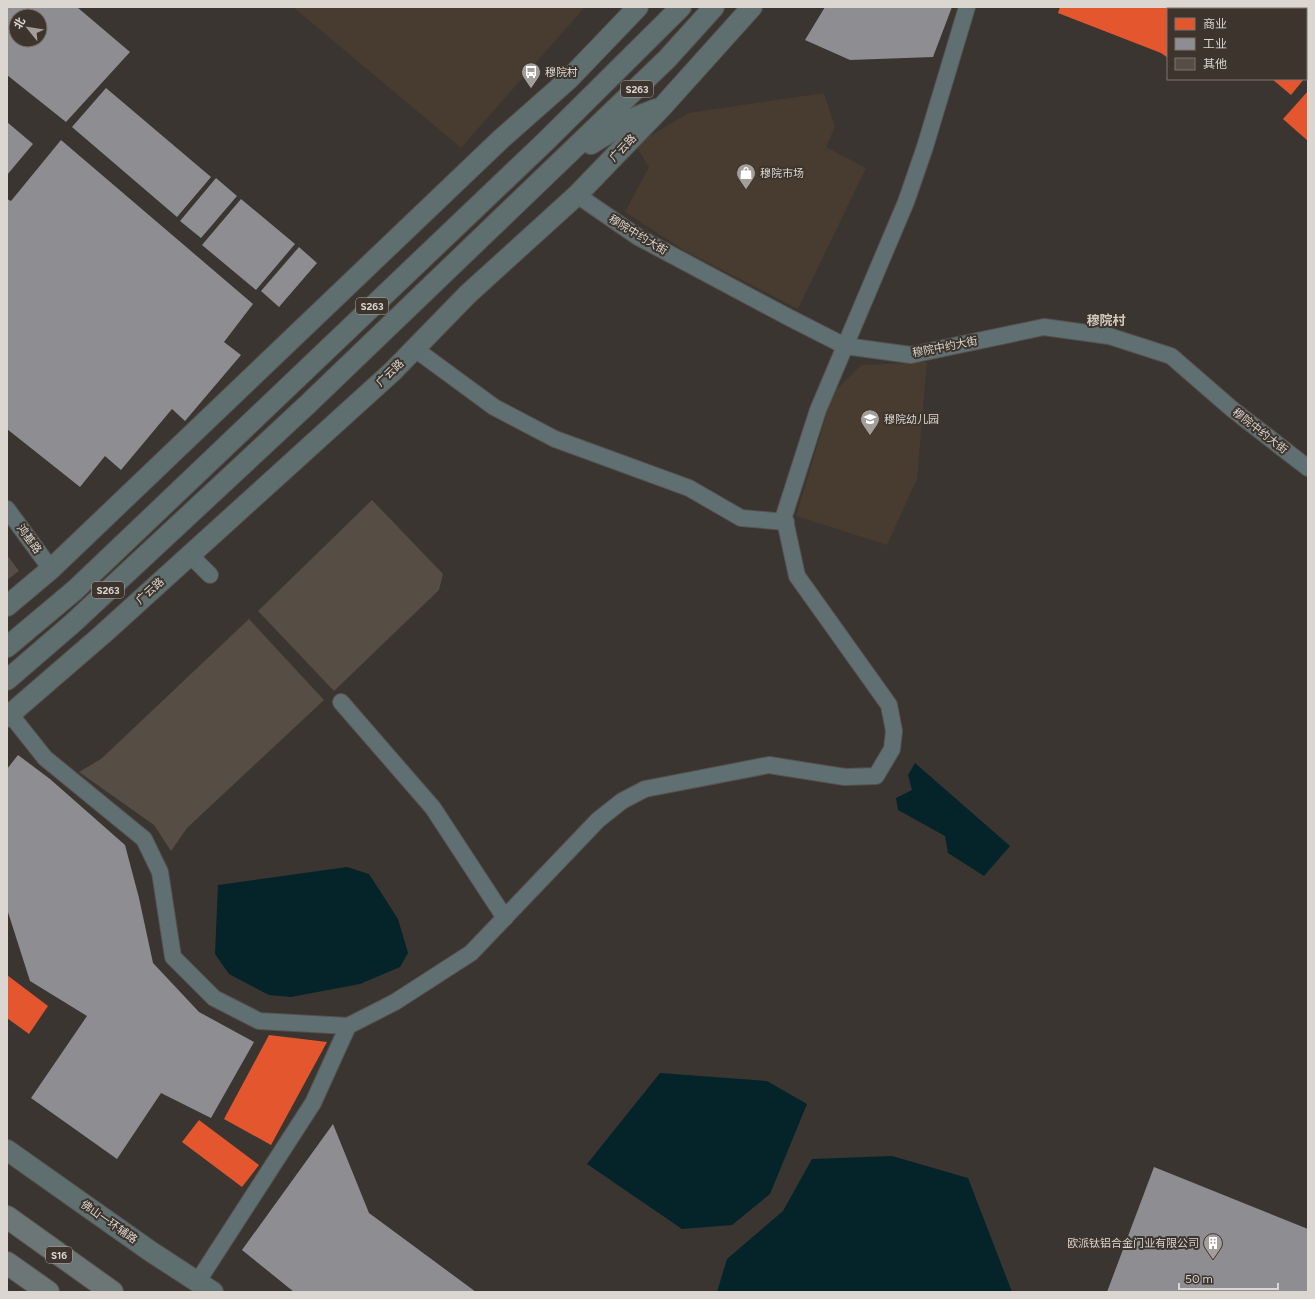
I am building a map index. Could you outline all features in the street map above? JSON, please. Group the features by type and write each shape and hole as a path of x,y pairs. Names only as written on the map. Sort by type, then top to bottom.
{"highway":[{"name":"S16","path":"7,1217 112,1292"},
{"path":"7,1263 48,1292"}],"main road":[{"name":"S263","path":"7,606 51,569 500,140 569,78 638,7"},
{"name":"S263","path":"7,647 75,590 198,471 547,140 681,7"},
{"name":"S263","path":"7,680 73,623 208,498 668,59 714,7"},
{"name":"广云路","path":"9,716 103,634 393,371 468,294 577,195 663,106 752,7"},
{"path":"547,140 569,78"},
{"path":"555,167 631,119 663,106"},
{"name":"佛山一环辅路","path":"7,1150 150,1251 205,1287"}],"street":[{"path":"9,716 45,758 144,839 160,872 173,957 214,998 259,1021 348,1026 395,1002 471,952 598,820 622,801 645,789 769,765 845,777 876,776 892,749 894,731 888,705 797,576 784,516 818,410 906,202 925,147 967,7"},
{"name":"穆院中约大街","path":"577,195 638,237 845,346 911,355 1044,327 1109,336 1171,356 1232,408 1308,468"},
{"path":"415,349 494,408 555,439 689,488 741,518 786,522"},
{"name":"鸿基路","path":"7,509 51,569"},
{"path":"190,555 210,575"},
{"path":"341,702 433,808 505,918"},
{"path":"205,1287 313,1103 348,1026"}],"shaded area":[{"path":"293,7 585,7 461,148"},
{"name":"穆院市场","path":"824,93 835,127 826,147 866,168 798,309 685,251 625,212 649,167 635,145 688,113"},
{"name":"穆院幼儿园","path":"927,362 917,479 887,545 796,516 833,393 861,365"}],"water":[{"path":"915,763 1010,846 984,876 948,853 945,836 898,810 896,798 912,790 908,775"},
{"path":"347,867 369,874 398,919 408,953 400,967 360,984 291,997 269,995 229,974 215,954 218,885"},
{"path":"660,1073 767,1081 807,1104 770,1194 732,1225 682,1229 587,1164"},
{"path":"892,1156 968,1178 1012,1292 717,1292 727,1259 783,1211 812,1159"}],"building: 商业":[{"path":"1060,7 1224,7 1167,8 1167,57 1161,53 1058,13"},
{"path":"1273,80 1303,80 1291,95"},
{"path":"1308,91 1308,141 1283,119"},
{"path":"7,975 48,1006 29,1034 7,1018"},
{"path":"269,1035 327,1042 271,1145 224,1119"},
{"path":"199,1120 259,1165 242,1187 182,1142"}],"building: 工业":[{"path":"7,7 77,7 130,52 66,122 7,75"},
{"path":"825,7 952,7 933,57 850,60 805,40"},
{"path":"106,88 211,177 177,217 72,127"},
{"path":"7,122 33,144 7,175"},
{"path":"61,140 253,304 224,342 241,355 185,421 172,409 121,470 105,456 80,487 7,429 7,199 11,201"},
{"path":"216,178 237,196 201,238 180,221"},
{"path":"241,199 295,244 256,290 202,245"},
{"path":"299,247 317,263 279,307 261,291"},
{"path":"18,755 50,779 125,845 139,898 153,963 199,1012 254,1042 211,1118 161,1093 117,1159 31,1098 87,1016 30,981 7,909 7,769"},
{"path":"333,1124 369,1213 476,1292 294,1292 242,1250"},
{"name":"欧派钛铝合金门业有限公司","path":"1154,1167 1308,1229 1308,1292 1107,1292"}],"building: 其他":[{"path":"372,500 443,574 439,590 334,691 258,611"},
{"path":"7,555 19,571 7,580"},
{"path":"249,619 324,700 187,828 171,851 154,825 79,772 101,759"}],"place":[{"name":"穆院村","path":"531,89"},
{"name":"穆院市场","path":"746,190"},
{"name":"穆院幼儿园","path":"870,436"},
{"name":"欧派钛铝合金门业有限公司","path":"1213,1260"}],"district":[{"name":"穆院村","path":"1106,320"}]}
